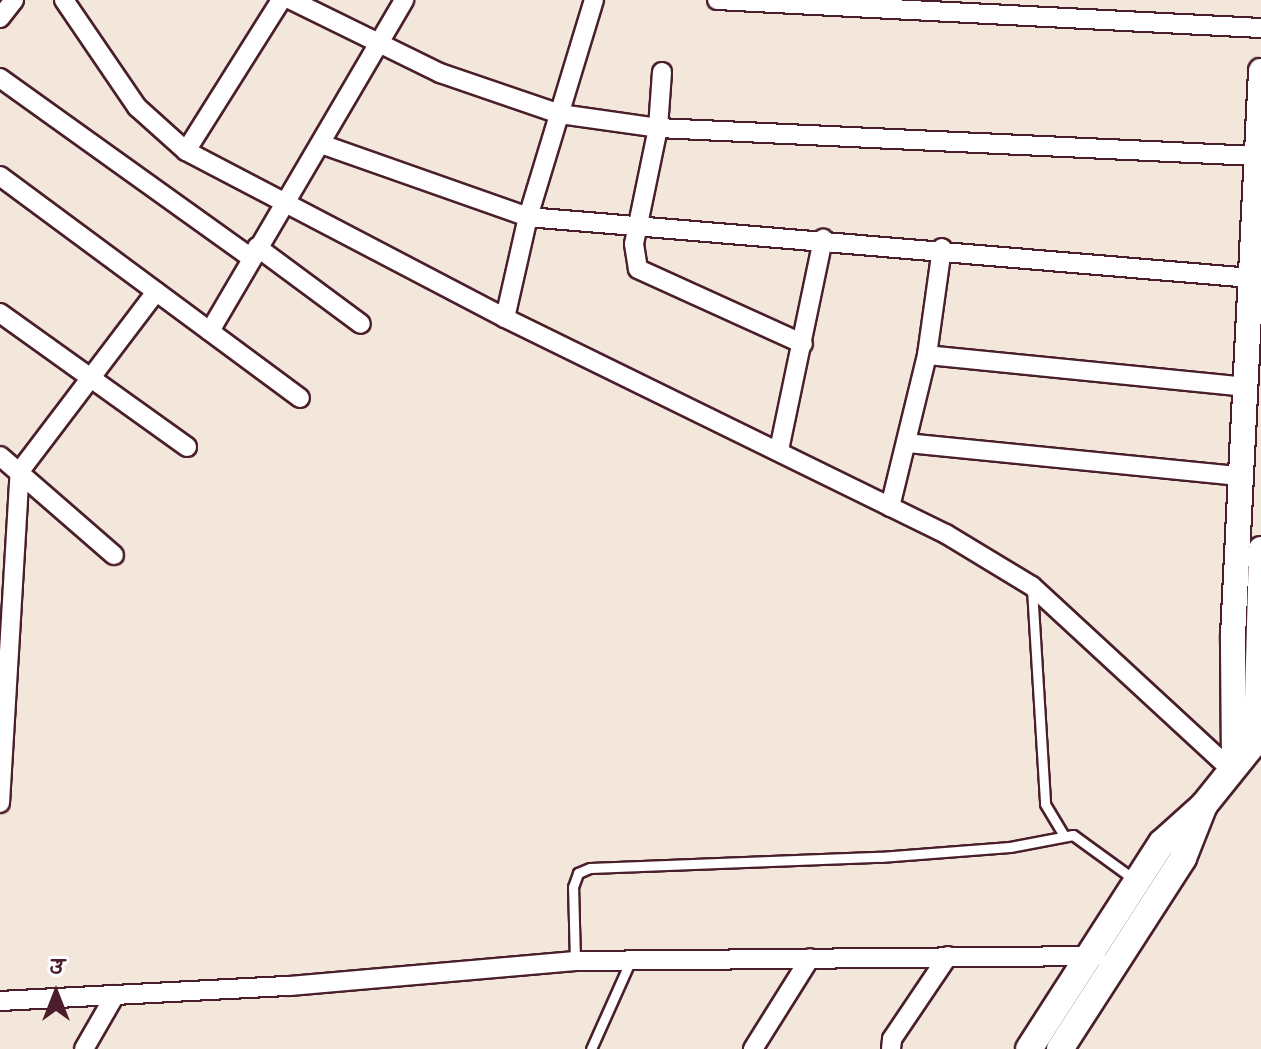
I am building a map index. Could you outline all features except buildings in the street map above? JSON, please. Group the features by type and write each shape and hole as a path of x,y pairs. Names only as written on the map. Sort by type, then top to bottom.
{"main road":[{"path":"1060,1049 1183,858 1204,805 1231,765 1258,737"},
{"path":"1029,1049 1162,843 1204,805"}],"street":[{"path":"0,18 14,0"},
{"path":"64,0 137,107 186,151 284,206 505,318 890,507 1032,586 1231,765"},
{"path":"186,151 281,0"},
{"path":"291,0 377,45 560,114 658,128 1257,156"},
{"path":"210,331 404,0"},
{"path":"505,318 528,217 594,0"},
{"path":"717,0 1261,28"},
{"path":"1231,765 1240,476 1261,71"},
{"path":"662,72 658,128 633,260 644,275 803,344"},
{"path":"0,78 361,324"},
{"path":"321,144 528,217 942,248 1251,278"},
{"path":"0,176 300,398"},
{"path":"779,450 823,239"},
{"path":"890,507 927,355 942,248"},
{"path":"0,803 20,471 95,379 156,292"},
{"path":"0,313 187,447"},
{"path":"927,355 1245,387"},
{"path":"907,443 1240,476"},
{"path":"0,456 114,555"},
{"path":"1258,737 1261,549"},
{"path":"0,1001 290,986 575,961 1090,955 1117,960"},
{"path":"891,1049 892,1039 948,956"},
{"path":"753,1049 810,958"},
{"path":"84,1049 115,995"}],"lane":[{"path":"1032,586 1045,804 1064,836"},
{"path":"575,961 573,887 578,873 590,868 880,857 1010,847 1064,836 1083,838 1137,882"},
{"path":"591,1049 630,962"}]}
